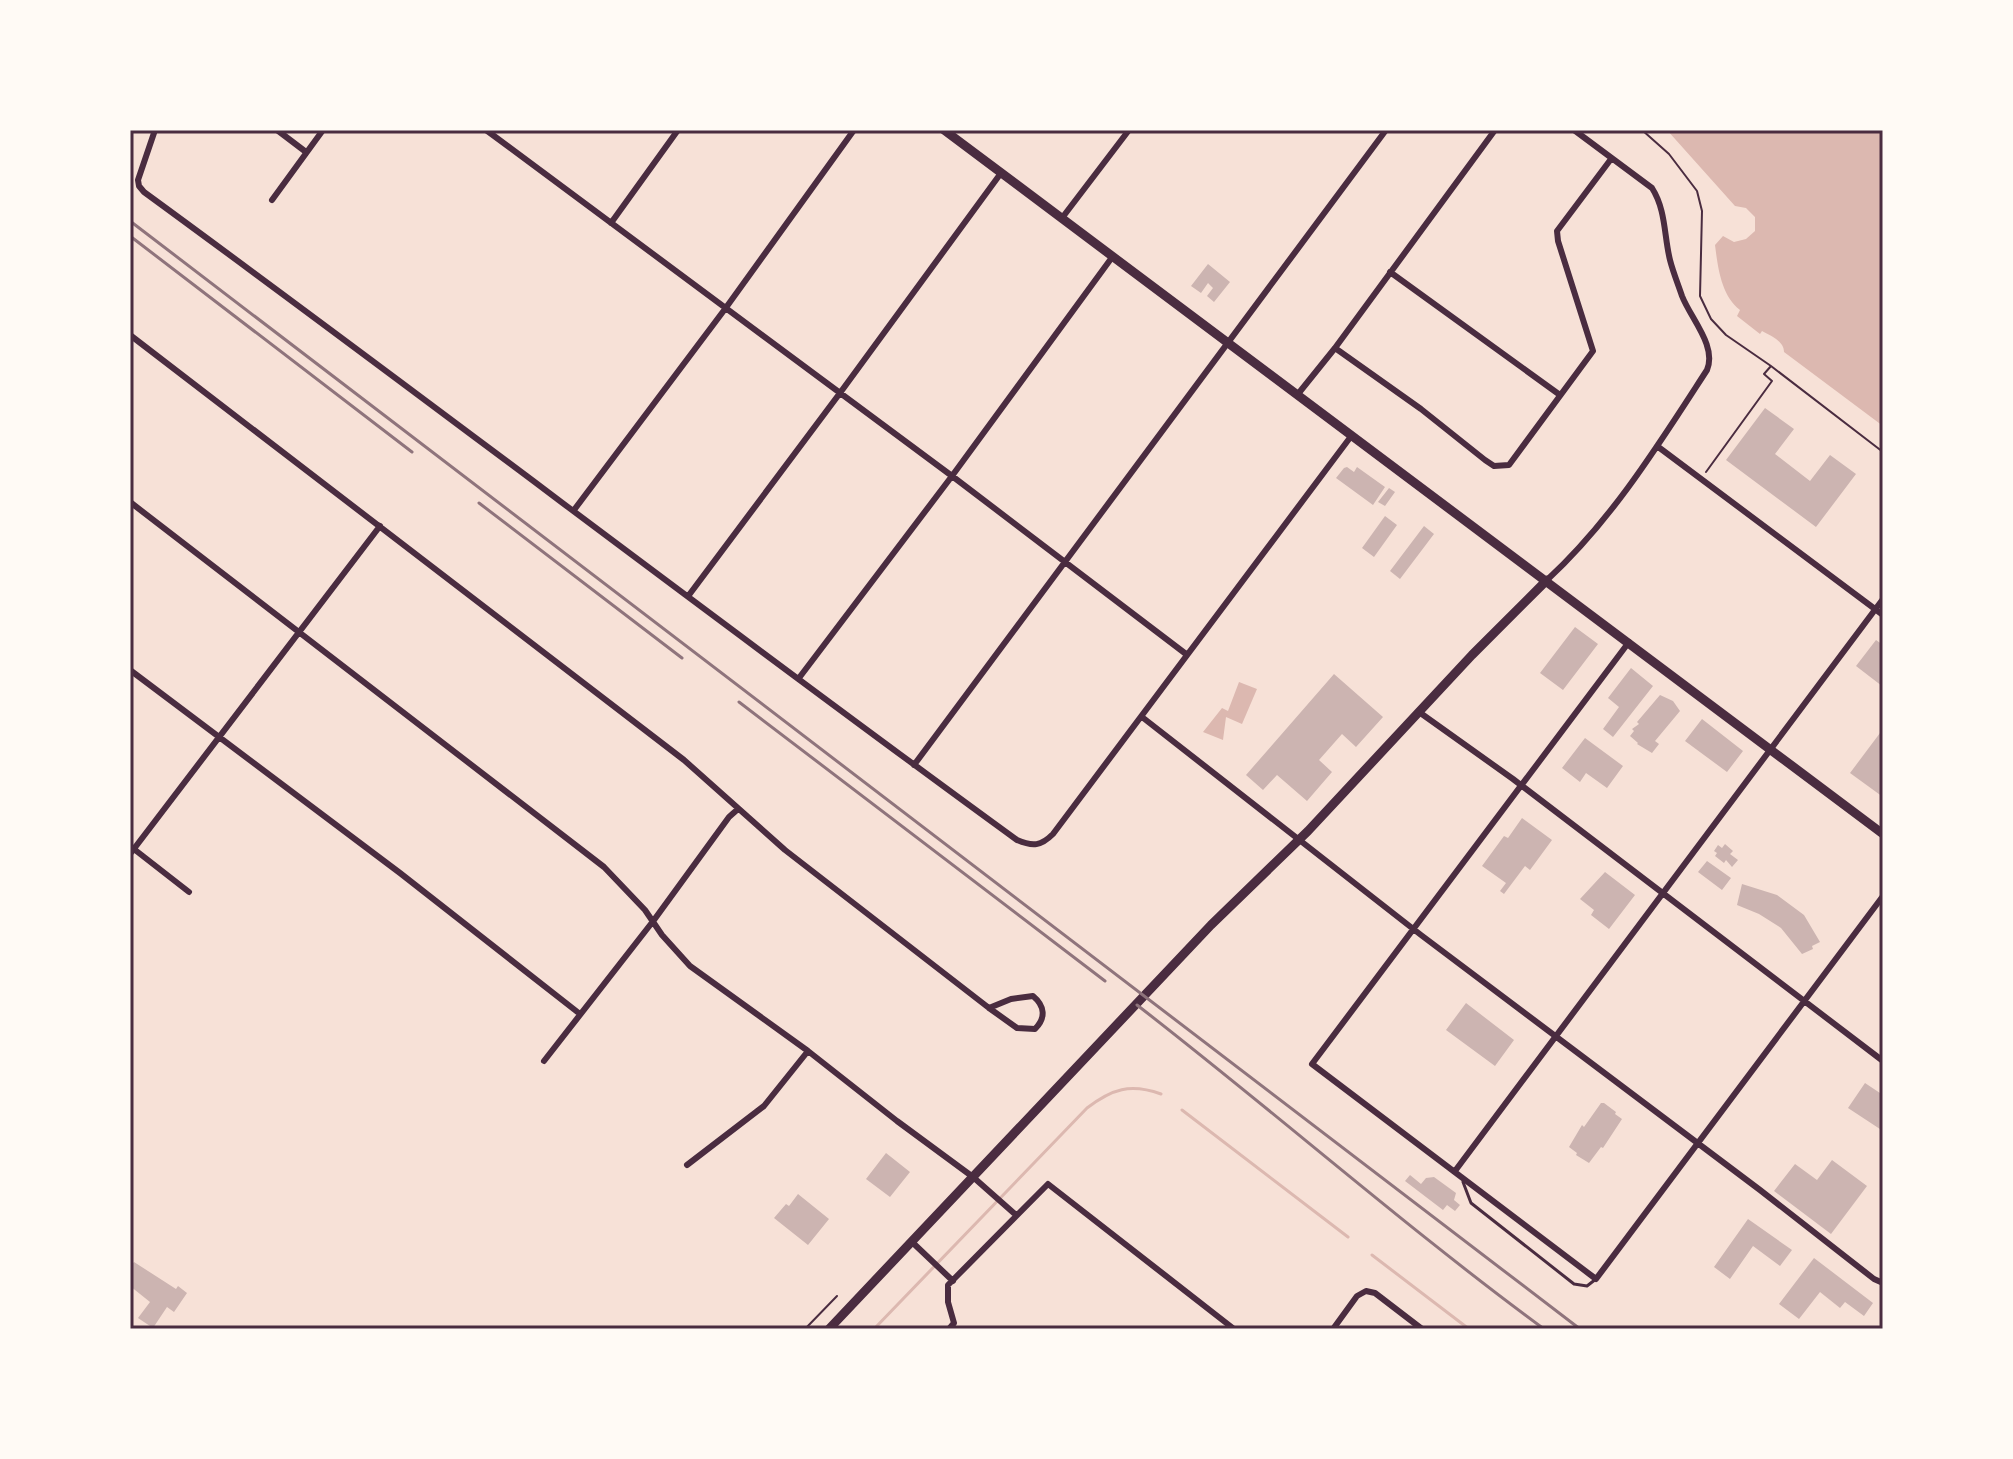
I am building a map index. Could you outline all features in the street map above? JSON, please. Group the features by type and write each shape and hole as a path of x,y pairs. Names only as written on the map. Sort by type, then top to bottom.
{"main road":[{"path":"944,130 1883,834"},
{"path":"829,1329 1211,925 1298,840 1547,580"}],"street":[{"path":"155,130 138,180 139,186 914,765 1029,846 1040,845 1053,834 1352,435"},
{"path":"277,130 306,152"},
{"path":"272,200 323,130"},
{"path":"486,130 497,133 611,223 1186,654"},
{"path":"611,223 678,130"},
{"path":"574,510 854,130"},
{"path":"1062,218 1129,130"},
{"path":"914,765 1386,130"},
{"path":"1298,394 1495,130"},
{"path":"1547,580 1587,540 1657,446 1711,359 1706,341 1685,304 1670,262 1660,201 1652,188 1574,130"},
{"path":"1335,348 1494,466 1509,465 1593,351 1557,231 1611,159"},
{"path":"689,595 1001,173"},
{"path":"799,678 1113,256"},
{"path":"1390,272 1560,395"},
{"path":"130,335 684,760 785,850 989,1008 1017,1028 1026,1030 1035,1029 1043,1013 1040,1002 1033,996 1011,999 989,1008"},
{"path":"1657,446 1880,613"},
{"path":"130,502 604,867 654,920 662,935 690,966 973,1177 1016,1215"},
{"path":"189,892 131,849 220,738 380,526"},
{"path":"1455,1171 1770,749 1880,613 1883,599"},
{"path":"1629,642 1312,1064 1596,1279 1883,896"},
{"path":"130,670 400,873 580,1014"},
{"path":"1419,712 1522,785 1883,1061"},
{"path":"1142,717 1555,1037 1883,1283"},
{"path":"544,1061 738,809"},
{"path":"687,1165 764,1106 808,1051"},
{"path":"962,1329 951,1326 948,1285 1048,1184 1234,1329"},
{"path":"912,1242 953,1281"},
{"path":"1333,1329 1357,1296 1366,1291 1375,1293 1422,1329"}],"lane":[{"path":"1463,1178 1471,1203 1574,1284 1587,1286 1596,1279"}],"path":[{"path":"1642,130 1669,154 1697,191 1702,211 1700,296 1708,314 1726,335 1883,452"},
{"path":"1701,479 1772,381 1764,374 1771,366"},
{"path":"805,1329 837,1296"}],"shaded area":[{"path":"1667,130 1883,130 1883,426 1784,352 1776,339 1762,331 1760,334 1737,316 1740,310 1728,297 1719,272 1715,245 1723,236 1734,242 1746,239 1755,231 1755,217 1746,208 1735,206"},
{"path":"1239,682 1257,689 1242,724 1226,717 1223,740 1203,732 1222,708 1228,711"}],"building":[{"path":"1208,264 1230,282 1214,302 1207,296 1213,288 1208,283 1201,293 1191,286"},
{"path":"1765,408 1794,429 1775,454 1810,481 1830,455 1856,474 1816,527 1726,460"},
{"path":"1347,467 1354,472 1357,467 1385,487 1373,505 1336,478"},
{"path":"1389,488 1395,492 1385,506 1378,502"},
{"path":"1385,516 1397,525 1374,557 1362,548"},
{"path":"1424,526 1434,534 1400,579 1390,571"},
{"path":"1575,627 1598,644 1563,690 1540,673"},
{"path":"1876,640 1883,645 1882,686 1856,666"},
{"path":"1631,668 1653,686 1613,737 1603,729 1619,707 1608,698"},
{"path":"1334,674 1383,717 1356,747 1342,734 1319,760 1332,772 1307,801 1277,775 1263,790 1246,775"},
{"path":"1660,695 1673,701 1680,711 1655,741 1659,744 1652,753 1630,736 1634,731 1632,729 1639,724 1637,722"},
{"path":"1702,719 1743,751 1727,772 1685,741"},
{"path":"1883,729 1883,797 1850,773"},
{"path":"1585,738 1623,766 1607,788 1586,773 1580,782 1562,768"},
{"path":"1522,818 1552,840 1530,870 1525,866 1504,894 1500,891 1506,883 1482,866"},
{"path":"1725,844 1733,851 1730,854 1738,860 1732,867 1726,860 1724,863 1715,856 1718,845 1722,848"},
{"path":"1707,861 1731,878 1722,890 1698,872"},
{"path":"1605,872 1635,895 1609,929 1591,915 1594,910 1580,899"},
{"path":"1742,884 1777,895 1804,915 1820,942 1802,954 1781,928 1737,905"},
{"path":"1466,1003 1514,1040 1495,1066 1446,1030"},
{"path":"1865,1083 1883,1095 1883,1131 1848,1108"},
{"path":"1601,1103 1622,1119 1589,1163 1569,1147 1582,1125 1584,1127"},
{"path":"886,1153 910,1172 890,1197 866,1179"},
{"path":"1832,1160 1867,1186 1831,1234 1774,1191 1795,1164 1817,1180"},
{"path":"1410,1175 1421,1184 1426,1178 1434,1177 1456,1193 1454,1200 1460,1205 1455,1211 1447,1205 1443,1210 1405,1181"},
{"path":"798,1194 829,1219 808,1245 774,1218"},
{"path":"1748,1219 1792,1250 1780,1266 1753,1246 1730,1279 1714,1267"},
{"path":"1814,1258 1873,1303 1864,1316 1845,1302 1840,1308 1820,1292 1799,1319 1779,1304"},
{"path":"134,1262 187,1293 174,1312 167,1307 153,1328 138,1318 150,1302 130,1286 130,1267"}],"waterway":[{"path":"874,1329 1087,1108 1105,1096 1122,1090 1140,1089 1161,1094"},
{"path":"1182,1110 1348,1237"},
{"path":"1372,1255 1469,1329"}],"railway":[{"path":"130,221 1580,1329"},
{"path":"130,236 412,452"},
{"path":"479,503 682,658"},
{"path":"739,702 1105,981"},
{"path":"1137,1005 1544,1329"}]}
